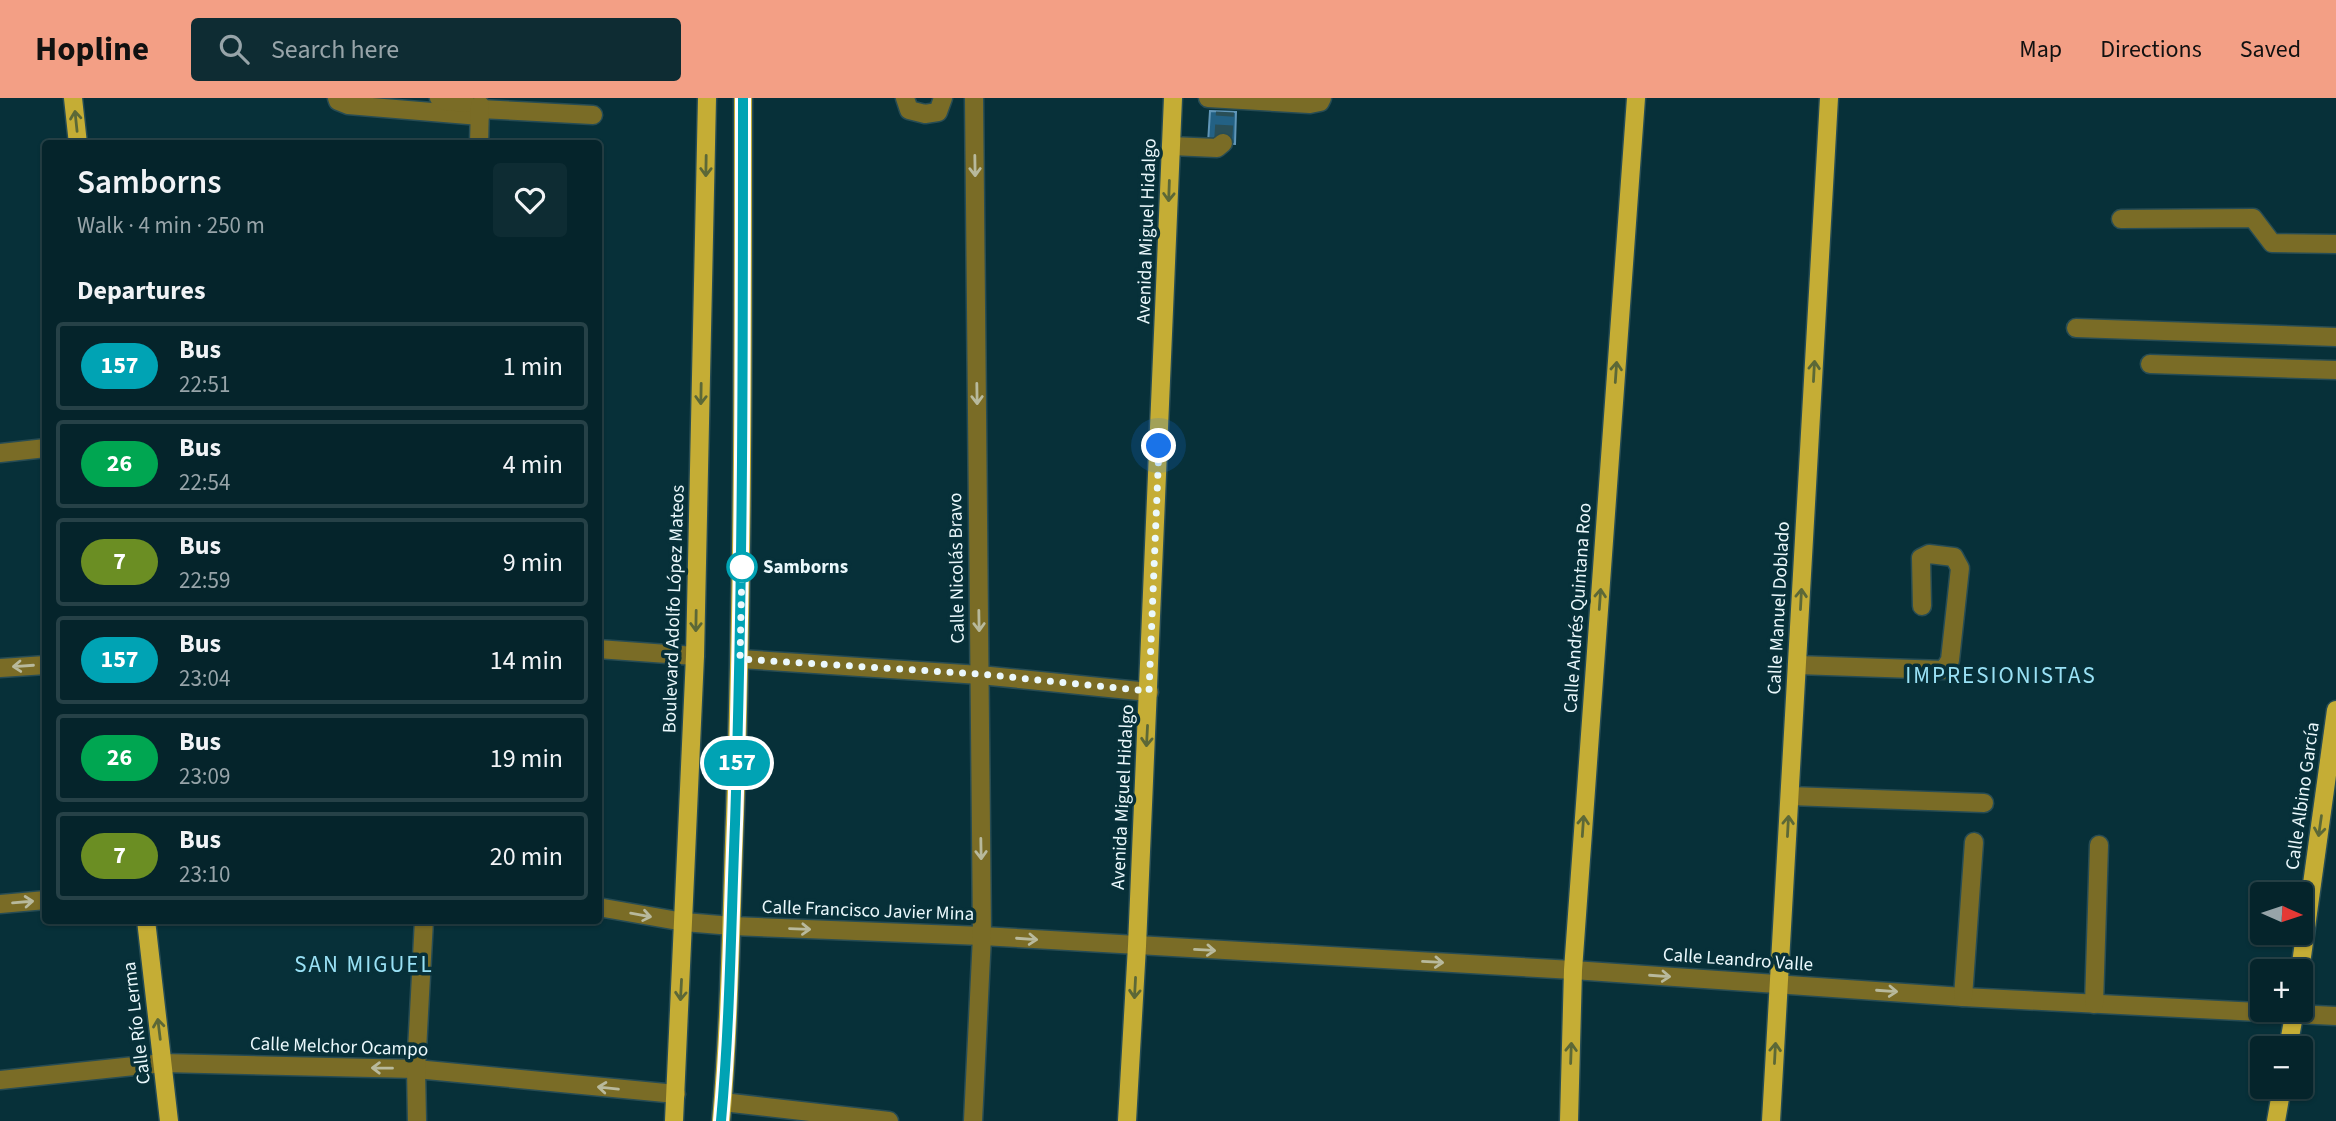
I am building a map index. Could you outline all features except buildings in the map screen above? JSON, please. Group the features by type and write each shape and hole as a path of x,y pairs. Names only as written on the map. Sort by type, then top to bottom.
{"main road":[{"path":"73,98 78,140"},
{"name":"Boulevard Adolfo López Mateos","path":"674,1121 695,656 707,98"},
{"path":"721,1121 732,926 740,659 744,438 743,98"},
{"name":"Avenida Miguel Hidalgo","path":"1127,1121 1149,691 1173,98"},
{"name":"Calle Andrés Quintana Roo","path":"1569,1121 1573,970 1636,98"},
{"name":"Calle Manuel Doblado","path":"1771,1121 1829,98"},
{"name":"Calle Albino García","path":"2302,959 2336,710"},
{"name":"Calle Río Lerma","path":"146,924 169,1121"},
{"path":"2276,1121 2280,1099"}],"street":[{"path":"337,98 348,105 450,105 593,114"},
{"path":"905,98 909,110 925,114 938,112 943,98"},
{"name":"Calle Nicolás Bravo","path":"973,1121 982,936 974,98"},
{"path":"1219,103 1265,100 1310,104 1320,102 1322,98"},
{"path":"479,140 480,107"},
{"path":"1171,146 1217,148 1223,144"},
{"path":"2121,219 2253,218 2272,243 2336,244"},
{"path":"2076,328 2336,337"},
{"path":"2150,365 2336,370"},
{"path":"0,453 42,448"},
{"path":"1797,665 1944,670 1950,660 1960,568 1954,557 1929,554 1921,558 1922,606"},
{"path":"602,649 695,656"},
{"path":"740,659 979,674 1149,691"},
{"path":"0,668 42,665"},
{"path":"1790,796 1984,803"},
{"path":"1963,997 1974,842"},
{"path":"2094,1004 2099,845"},
{"path":"0,904 42,900"},
{"name":"Calle Francisco Javier Mina","path":"602,908 684,922 732,926 982,936 1137,946"},
{"path":"417,1121 416,1069 424,924"},
{"name":"Calle Leandro Valle","path":"1137,946 1573,970 1963,997 2250,1010"},
{"name":"Calle Leandro Valle","path":"2313,1014 2336,1016"},
{"name":"Calle Melchor Ocampo","path":"0,1080 163,1063 416,1069 676,1094"},
{"path":"723,1102 889,1121"}],"tunnel":[{"path":"1223,143 1225,112"}],"bus line":[{"name":"157","path":"721,1121 732,926 740,659 744,438 743,98"}],"place":[{"name":"Samborns","path":"742,567"}],"district":[{"name":"IMPRESIONISTAS","path":"2001,675"},
{"name":"SAN MIGUEL","path":"364,964"}],"route":[{"path":"742,567 740,659 979,674 1149,691 1159,446"}]}
